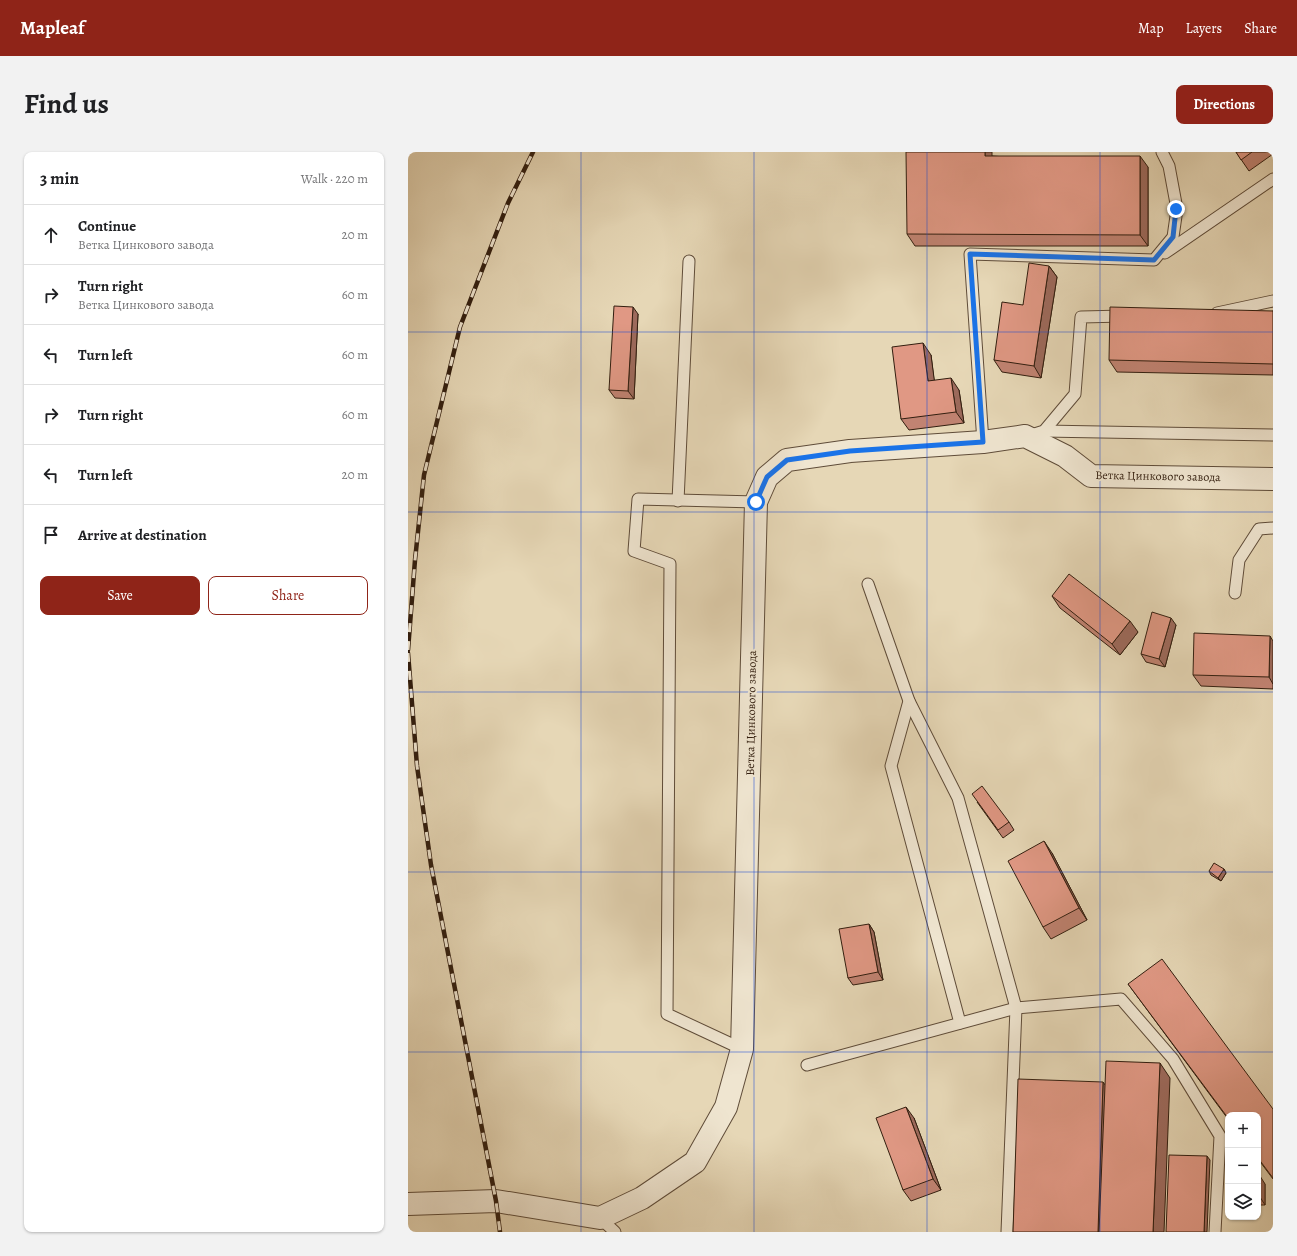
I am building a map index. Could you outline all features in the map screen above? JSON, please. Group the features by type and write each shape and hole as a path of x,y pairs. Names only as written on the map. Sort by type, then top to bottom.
{"street":[{"name":"Ветка Цинкового завода","path":"408,1204 496,1201 608,1225 642,1198 695,1162 726,1107 742,1049 756,502 767,477 787,460 850,451 983,442 1034,434 1091,476 1273,479"}],"lane":[{"path":"1154,260 1173,237 1176,209 1168,166 1162,152"},
{"path":"983,442 970,254 1154,260 1273,179"},
{"path":"678,501 689,262"},
{"path":"1205,314 1213,314 1273,301"},
{"path":"1034,434 1075,394 1081,317 1135,316"},
{"path":"1034,434 1273,435"},
{"path":"742,1049 667,1014 670,564 634,551 638,499 756,502"},
{"path":"1235,593 1239,560 1259,529 1273,528"},
{"path":"868,584 909,701 958,798 1016,1008 1007,1232"},
{"path":"909,701 891,766 960,1023"},
{"path":"807,1065 1016,1008 1121,999 1172,1059 1220,1136 1215,1232"}],"building":[{"path":"906,152 985,152 985,156 1140,156 1140,235 907,234"},
{"path":"1236,152 1252,152 1241,160"},
{"path":"1029,263 1049,266 1034,366 994,360 1002,302 1023,305"},
{"path":"614,306 633,307 628,391 609,390"},
{"path":"1110,307 1273,311 1273,364 1109,360"},
{"path":"923,343 928,381 951,378 956,412 901,419 892,347"},
{"path":"1069,574 1130,621 1112,644 1052,596"},
{"path":"1152,612 1171,618 1159,659 1141,654"},
{"path":"1194,633 1270,636 1269,677 1193,675"},
{"path":"982,786 1009,822 998,830 972,794"},
{"path":"1044,841 1079,908 1043,927 1008,861"},
{"path":"1214,863 1224,869 1218,878 1209,871"},
{"path":"869,924 878,972 848,978 839,929"},
{"path":"1162,959 1273,1109 1273,1178 1261,1162 1261,1112 1225,1112 1225,1114 1128,984"},
{"path":"1106,1061 1160,1063 1153,1232 1099,1232"},
{"path":"1018,1079 1103,1082 1098,1232 1013,1232"},
{"path":"906,1107 933,1179 903,1190 876,1118"},
{"path":"1169,1155 1207,1156 1204,1232 1166,1232"}],"railway":[{"path":"408,650 415,560 424,475 460,327 508,203 533,152"},
{"path":"408,653 417,766 431,865 496,1201 500,1232"}],"route":[{"path":"756,502 767,477 787,460 850,451 983,442 970,254 1154,260 1173,237 1176,209"}]}
